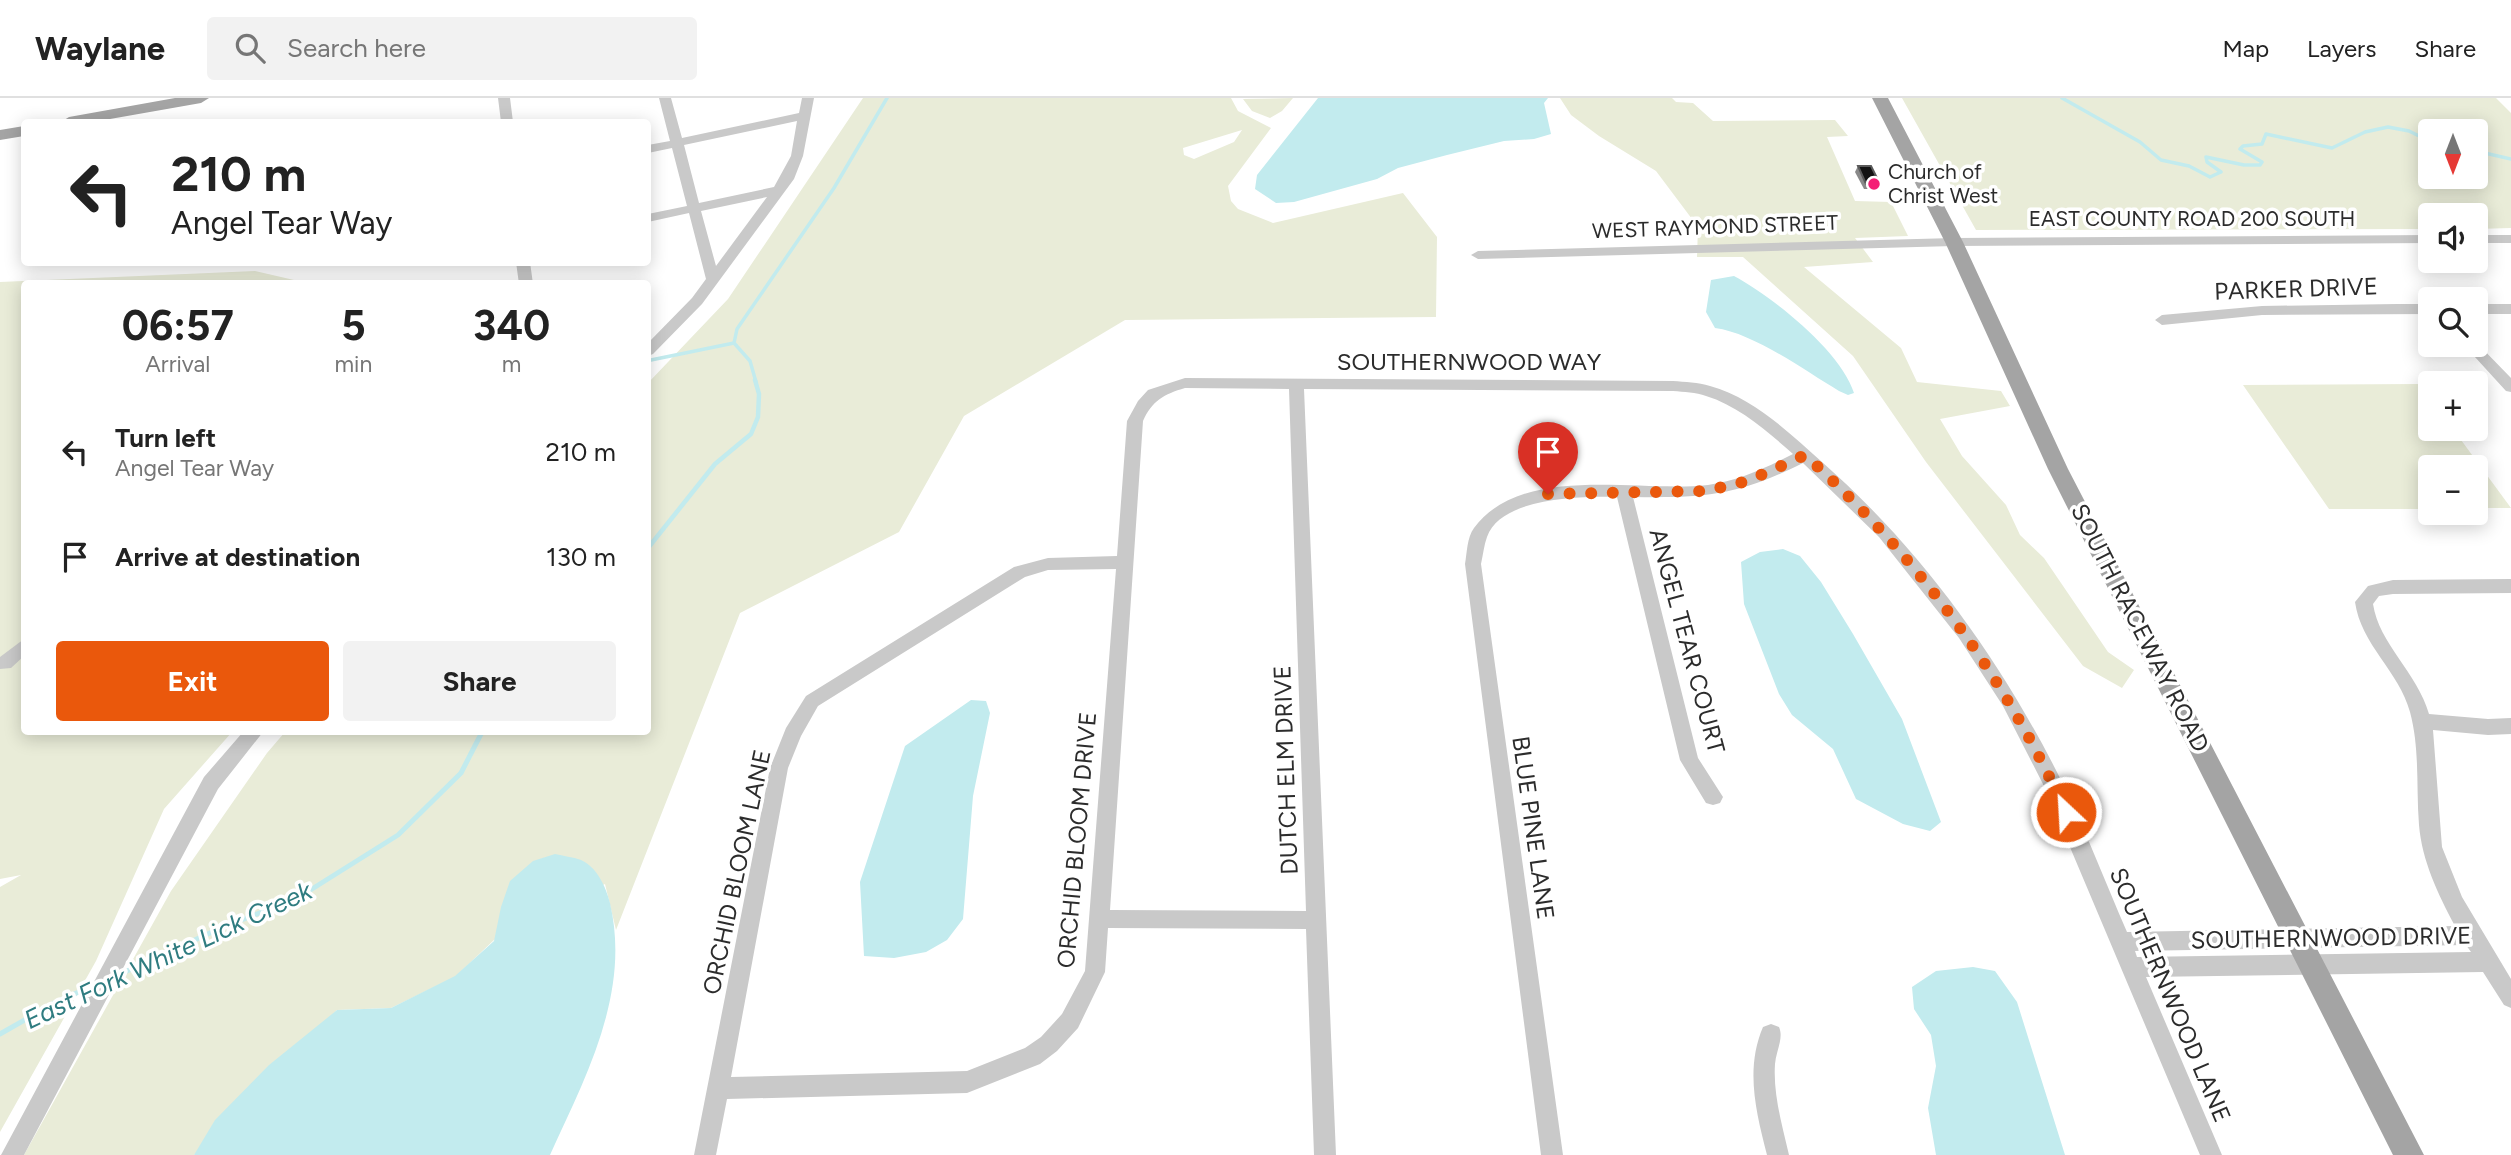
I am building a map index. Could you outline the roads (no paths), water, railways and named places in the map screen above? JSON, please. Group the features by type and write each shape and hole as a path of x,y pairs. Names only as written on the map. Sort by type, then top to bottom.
{"main road":[{"path":"86,119 201,98"},
{"name":"SOUTH RACEWAY ROAD","path":"1880,98 1954,242 2058,468 2409,1155"},
{"path":"0,135 21,132"}],"street":[{"path":"504,98 507,119"},
{"path":"665,98 713,282"},
{"path":"651,348 713,282 780,190 797,156 807,98"},
{"path":"651,148 804,116"},
{"path":"651,217 780,190"},
{"name":"EAST COUNTY ROAD 200 SOUTH","path":"1954,242 2418,239"},
{"path":"2488,239 2511,239"},
{"name":"WEST RAYMOND STREET","path":"1478,255 1954,242"},
{"name":"PARKER DRIVE","path":"2162,320 2283,309 2418,309"},
{"path":"2488,309 2511,309"},
{"path":"2482,357 2511,387"},
{"name":"SOUTHERNWOOD WAY","path":"1167,387 1185,383 1673,386 1707,390 1763,419"},
{"name":"DUTCH ELM DRIVE","path":"1296,383 1325,1155"},
{"name":"ORCHID BLOOM DRIVE","path":"718,1088 967,1082 1032,1056 1049,1044 1070,1021 1095,972 1135,421 1143,401 1167,387"},
{"name":"SOUTHERNWOOD LANE","path":"1763,419 1853,500 1906,557 1990,669 2054,786 2211,1155"},
{"path":"1623,493 1688,492 1724,488 1764,475 1805,455"},
{"name":"BLUE PINE LANE","path":"1552,1155 1473,564 1477,537 1494,514 1508,504 1543,494 1623,493"},
{"name":"ANGEL TEAR COURT","path":"1623,493 1689,760 1713,797"},
{"name":"ORCHID BLOOM LANE","path":"705,1155 779,768 793,733 812,701 1020,572 1048,564 1125,562"},
{"path":"2511,586 2381,588 2364,602 2366,617 2411,690 2422,721 2428,755 2428,819 2432,847 2444,881 2511,998"},
{"path":"3,663 21,648"},
{"path":"3,663 21,663"},
{"path":"2422,721 2488,727 2511,726"},
{"path":"12,1155 211,783 251,735"},
{"path":"1100,919 1316,920"},
{"name":"SOUTHERNWOOD DRIVE","path":"2121,942 2473,935"},
{"name":"SOUTHERNWOOD DRIVE","path":"2132,967 2489,962"},
{"path":"1771,1034 1765,1059 1764,1084 1777,1155"}],"water":[{"path":"1318,98 1548,98 1544,103 1551,134 1534,139 1504,141 1447,155 1398,168 1377,179 1294,202 1276,203 1255,189 1257,175"},
{"path":"1734,276 1786,311 1821,343 1847,377 1854,393 1848,395 1839,391 1746,337 1715,328 1706,312 1711,280"},
{"path":"1783,549 1800,556 1821,582 1902,719 1941,822 1930,831 1903,824 1856,799 1833,749 1792,715 1779,694 1744,604 1741,562 1760,552"},
{"path":"971,700 986,701 990,713 973,796 963,919 947,940 926,952 894,958 864,956 860,882 905,746"},
{"path":"555,854 587,863 603,884 610,903 615,936 615,969 601,1033 578,1095 550,1155 194,1155 215,1120 269,1065 337,1010 391,1008 455,976 494,941 510,881 533,861"},
{"path":"1973,967 1995,971 2017,1002 2065,1155 1936,1155 1928,1108 1936,1066 1931,1035 1914,1009 1912,987 1936,971"}],"waterway":[{"name":"East Fork White Lick Creek","path":"734,343 737,329 834,188 887,98"},
{"path":"2062,98 2140,142 2161,160 2189,166 2210,177 2221,172 2207,162 2206,157 2244,165 2260,165 2262,162 2240,149 2243,146 2262,144 2266,134 2332,148 2365,132 2388,127 2418,136"},
{"path":"2488,154 2511,159"},
{"path":"651,360 734,343"},
{"name":"East Fork White Lick Creek","path":"734,343 750,361 756,382"},
{"name":"East Fork White Lick Creek","path":"651,544 715,464 751,434 758,417 759,394 755,380"},
{"name":"East Fork White Lick Creek","path":"116,976 223,927 296,899 398,835 461,773 480,735"},
{"name":"East Fork White Lick Creek","path":"0,1034 58,1001 95,985"}],"place":[{"name":"Church of Christ West","path":"1874,184"}]}
